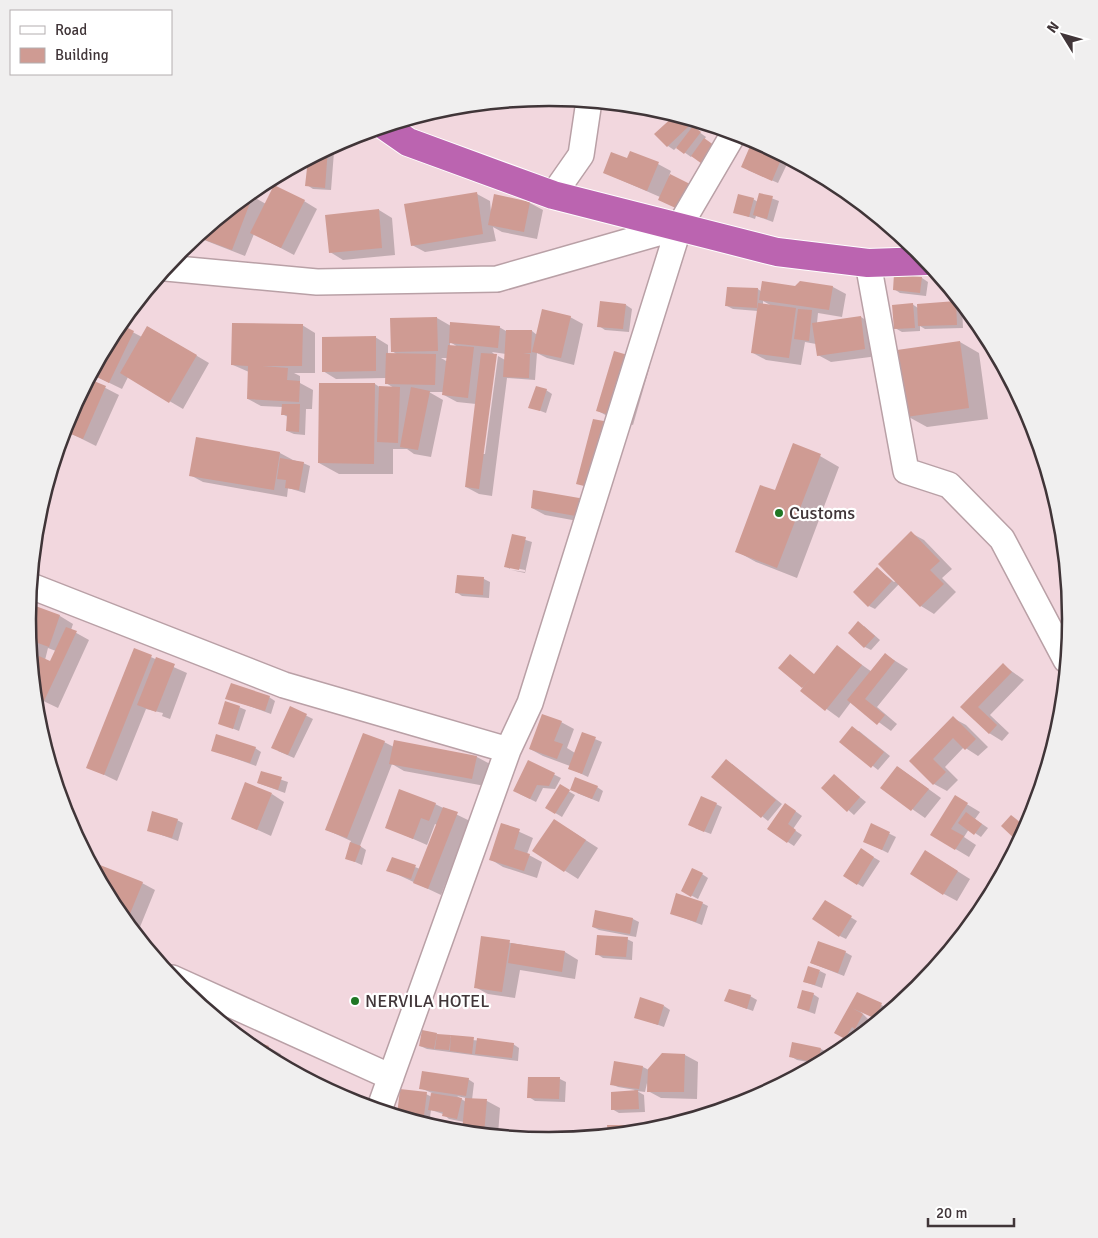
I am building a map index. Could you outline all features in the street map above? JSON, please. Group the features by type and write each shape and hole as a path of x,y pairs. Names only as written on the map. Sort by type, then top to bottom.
{"highway":[{"path":"392,131 408,142 553,195 777,252 868,263 917,261"}],"street":[{"path":"553,195 581,155 588,108"},
{"path":"381,1104 508,750 530,703 679,227 730,139"},
{"path":"174,269 317,282 497,278 679,227"},
{"path":"868,263 906,471 949,485 1002,538 1061,651"},
{"path":"37,588 284,685 508,750"},
{"path":"191,987 392,1077"}],"building":[{"path":"669,121 689,126 667,147 654,134"},
{"path":"692,127 701,132 684,154 676,148"},
{"path":"704,138 718,148 705,166 691,156"},
{"path":"750,147 780,161 772,181 741,167"},
{"path":"630,151 659,162 647,191 603,173 611,152 627,158"},
{"path":"327,157 325,188 305,186 307,167"},
{"path":"670,174 692,185 680,210 658,200"},
{"path":"276,186 305,200 281,248 250,233 273,188"},
{"path":"477,192 483,234 411,246 404,204"},
{"path":"759,193 773,196 767,219 753,215"},
{"path":"494,194 530,202 524,232 488,225"},
{"path":"738,194 754,198 749,217 733,213"},
{"path":"250,203 232,250 204,240"},
{"path":"379,209 382,248 329,253 325,215"},
{"path":"894,274 922,277 920,293 893,290"},
{"path":"762,281 795,286 800,281 833,286 829,310 759,300"},
{"path":"727,287 758,288 757,308 725,306"},
{"path":"600,301 626,304 623,329 597,327"},
{"path":"951,301 956,307 957,325 918,326 917,304"},
{"path":"758,303 796,308 789,358 751,353"},
{"path":"913,303 915,328 894,329 892,305"},
{"path":"542,309 571,316 561,358 532,352"},
{"path":"798,309 812,310 809,341 794,339"},
{"path":"861,316 865,349 817,356 812,323"},
{"path":"437,317 438,351 391,352 390,318"},
{"path":"450,322 500,326 498,348 449,343"},
{"path":"232,323 303,324 302,366 262,366 288,368 287,380 300,381 299,402 247,399 248,366 231,365"},
{"path":"147,326 197,355 169,403 120,373"},
{"path":"127,328 134,331 109,383 97,377"},
{"path":"506,330 532,330 531,353 523,353 530,354 529,378 503,377"},
{"path":"376,336 376,371 322,372 322,337"},
{"path":"960,341 969,408 906,417 897,350"},
{"path":"448,345 474,347 468,398 442,395"},
{"path":"614,351 638,358 620,418 596,411"},
{"path":"386,353 436,354 435,385 385,384"},
{"path":"481,353 497,354 479,489 465,487"},
{"path":"95,381 106,386 83,439 71,434"},
{"path":"319,383 375,383 374,464 318,463"},
{"path":"379,386 400,387 398,443 377,442"},
{"path":"536,386 547,389 540,411 528,408"},
{"path":"411,387 430,391 418,450 400,447"},
{"path":"282,404 300,404 299,432 286,431 287,415 281,415"},
{"path":"593,419 609,422 592,488 576,484"},
{"path":"196,437 280,452 274,490 189,476"},
{"path":"793,443 821,454 777,568 735,552 760,485 775,490"},
{"path":"280,458 304,462 299,490 285,488 286,480 277,479"},
{"path":"533,490 585,499 581,517 531,508"},
{"path":"911,531 940,561 930,570 944,584 920,607 878,564"},
{"path":"512,534 526,537 519,570 504,567"},
{"path":"877,567 892,581 868,607 853,592"},
{"path":"457,575 484,577 483,595 455,593"},
{"path":"36,606 60,615 49,647 37,643"},
{"path":"858,621 875,636 864,648 848,633"},
{"path":"66,627 77,631 44,701 38,659 39,656 50,661"},
{"path":"837,645 862,665 825,711 800,691 812,676 802,688 778,668 790,654 814,674"},
{"path":"134,648 152,655 104,775 86,768"},
{"path":"885,653 895,661 865,699 885,715 877,725 847,700"},
{"path":"156,657 175,664 156,712 137,705"},
{"path":"1003,663 1012,672 978,707 997,725 989,734 960,707"},
{"path":"231,683 270,696 265,711 225,699"},
{"path":"225,701 240,706 233,729 218,724"},
{"path":"290,706 307,714 288,755 271,748"},
{"path":"542,714 562,721 554,741 563,744 557,759 529,749"},
{"path":"953,716 976,739 965,750 953,738 933,759 946,772 933,785 909,761"},
{"path":"852,726 884,752 871,768 839,742"},
{"path":"582,732 596,737 582,774 568,769"},
{"path":"363,733 385,741 347,838 325,830"},
{"path":"216,734 256,747 250,763 211,751"},
{"path":"394,740 477,756 472,779 389,764"},
{"path":"726,759 776,800 761,818 711,777"},
{"path":"528,760 555,773 549,786 537,785 530,799 513,791"},
{"path":"897,766 929,789 911,811 880,788"},
{"path":"261,771 282,777 278,790 257,783"},
{"path":"834,774 860,797 847,812 821,788"},
{"path":"575,777 598,786 592,799 570,790"},
{"path":"245,782 272,793 257,830 231,819"},
{"path":"560,784 570,790 555,814 545,808"},
{"path":"399,789 436,803 429,821 421,818 413,839 385,828"},
{"path":"955,795 968,803 951,829 964,836 955,850 930,835"},
{"path":"701,796 717,803 704,832 688,825"},
{"path":"785,803 796,811 788,824 796,830 787,843 767,829"},
{"path":"443,807 458,812 428,889 413,883"},
{"path":"152,811 178,819 172,838 147,831"},
{"path":"966,812 982,824 974,835 958,823"},
{"path":"1011,815 1020,822 1013,837 1001,826"},
{"path":"554,819 586,840 564,872 532,851"},
{"path":"501,823 520,829 514,849 530,854 524,871 489,860"},
{"path":"871,823 890,832 882,850 863,842"},
{"path":"350,842 361,846 355,862 345,859"},
{"path":"861,848 874,857 857,885 843,876"},
{"path":"925,850 958,871 943,895 910,874"},
{"path":"392,857 416,865 411,879 386,871"},
{"path":"100,865 143,882 130,914 123,904"},
{"path":"692,868 703,873 691,897 681,891"},
{"path":"676,893 703,902 696,922 670,914"},
{"path":"825,900 852,916 839,937 812,919"},
{"path":"595,910 633,918 630,934 592,927"},
{"path":"597,935 628,937 626,957 595,955"},
{"path":"481,936 510,940 502,992 474,988"},
{"path":"818,941 846,951 838,973 810,963"},
{"path":"511,943 565,951 562,972 508,963"},
{"path":"808,966 820,970 815,985 803,982"},
{"path":"729,989 751,995 747,1009 724,1001"},
{"path":"802,990 814,993 809,1011 797,1008"},
{"path":"857,992 882,1003 879,1012 872,1017 852,1008 863,1014 855,1029 852,1027 844,1038 834,1033"},
{"path":"640,997 664,1005 658,1025 634,1018"},
{"path":"422,1030 437,1033 434,1049 419,1046"},
{"path":"437,1034 451,1035 449,1050 435,1049"},
{"path":"451,1035 474,1037 472,1054 450,1051"},
{"path":"477,1038 514,1043 512,1058 475,1054"},
{"path":"792,1042 821,1048 820,1054 808,1061 789,1057"},
{"path":"662,1053 685,1054 684,1092 647,1092 648,1069"},
{"path":"614,1061 643,1066 639,1089 610,1085"},
{"path":"422,1071 469,1078 466,1096 419,1089"},
{"path":"528,1077 560,1077 559,1099 527,1098"},
{"path":"400,1089 427,1092 424,1116 398,1109"},
{"path":"638,1090 639,1109 611,1110 611,1092"},
{"path":"431,1093 462,1098 457,1119 442,1116 443,1112 428,1110"},
{"path":"465,1098 487,1099 485,1127 463,1124"},
{"path":"607,1125 629,1125 616,1127 607,1128"}],"place":[{"name":"Customs","path":"779,513"},
{"name":"NERVILA HOTEL","path":"355,1001"}]}
